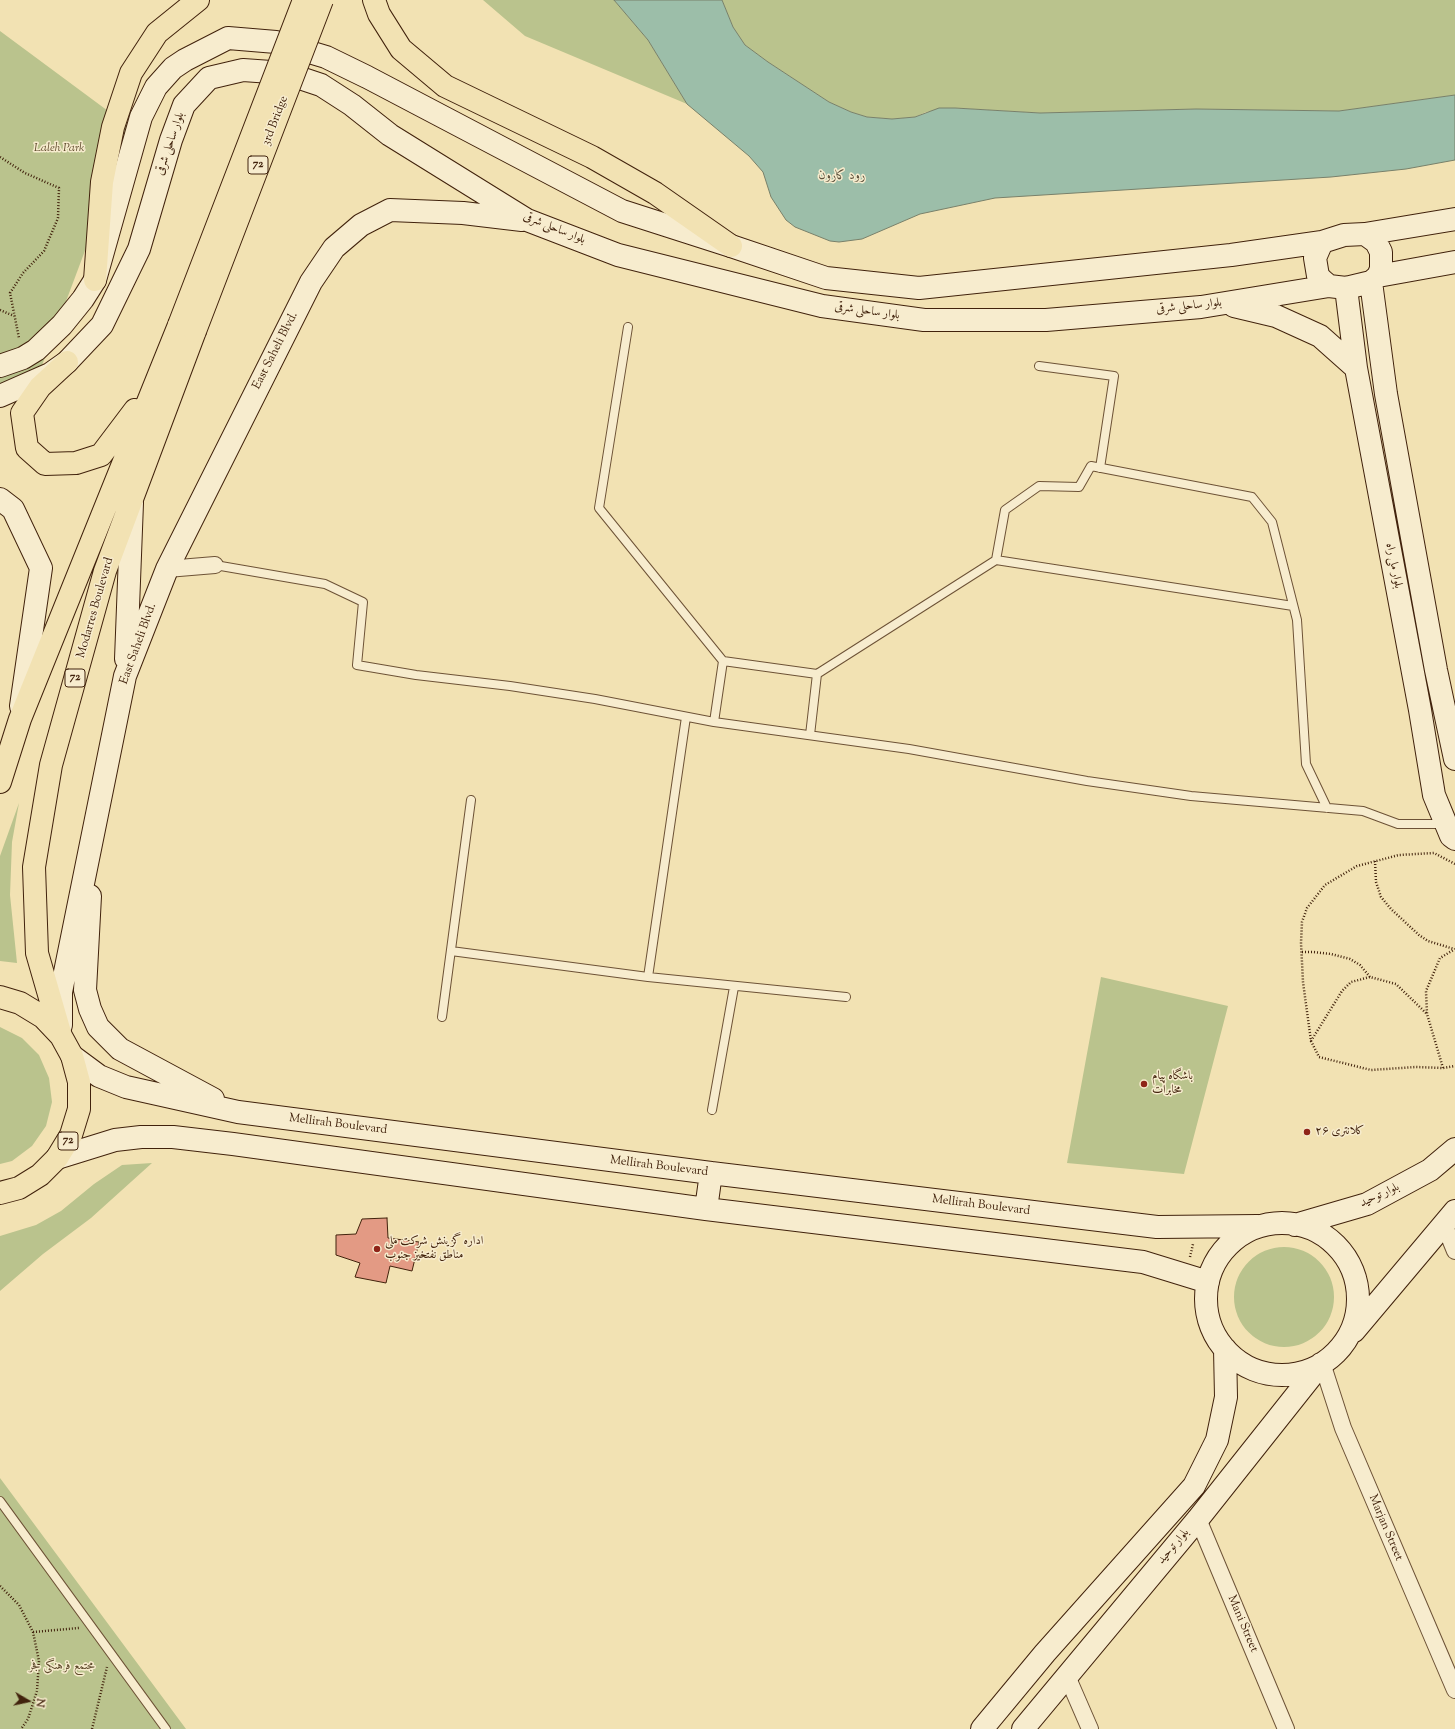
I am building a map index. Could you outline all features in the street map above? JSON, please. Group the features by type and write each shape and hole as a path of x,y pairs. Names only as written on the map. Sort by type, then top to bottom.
{"highway":[{"path":"95,280 104,176 112,127 131,73 157,33 198,0"},
{"name":"3rd Bridge","path":"186,328 304,0"},
{"name":"3rd Bridge","path":"186,328 322,0"},
{"path":"374,0 379,14 401,49 445,86 592,157 655,193 731,246"},
{"name":"Modarres Boulevard","path":"0,782 20,719 154,383 186,328"},
{"name":"Modarres Boulevard","path":"61,1036 37,953 34,867 51,765 105,571 132,498 186,328"},
{"path":"67,362 40,387 22,413 27,448 45,464 76,463 101,455 154,383"},
{"path":"0,763 20,719"},
{"name":"72","path":"0,997 20,1003 43,1017 61,1036 72,1056 79,1082 79,1109 72,1135 58,1158 40,1175 9,1190 0,1199"}],"main road":[{"path":"0,366 23,358 36,350 62,325 83,299 95,280 141,118 156,87 173,68 185,60 228,38 276,42 326,57 622,211 826,278 919,288 1231,255 1322,242 1344,235 1365,234 1455,219"},
{"name":"بلوار ساحلی شرقی","path":"0,396 50,374 67,362 102,325 139,249 170,140 184,105 209,78 243,70 286,73 322,85 352,105 390,135 528,220 618,255 822,306 924,320 1046,320 1223,304 1337,287"},
{"name":"East Saheli Blvd.","path":"61,1036 61,992 125,676 167,569 311,282 334,248 361,225 390,210 463,213 528,220"},
{"path":"1365,234 1376,242 1381,252 1381,269 1374,279"},
{"path":"1322,242 1315,258 1318,276 1337,287 1455,262"},
{"name":"بلوار ملی راه","path":"1374,279 1375,316 1386,394 1435,662 1455,759"},
{"name":"بلوار ملی راه","path":"1337,287 1350,318 1356,368 1419,702 1434,795 1451,832"},
{"path":"1223,304 1276,316 1320,336 1356,368"},
{"path":"1350,318 1362,311 1369,312 1375,316"},
{"path":"125,676 132,498"},
{"path":"0,499 13,509 41,568 20,719"},
{"path":"88,862 90,903 85,990 90,1009 98,1027 120,1049 238,1112"},
{"name":"Mellirah Boulevard","path":"72,1056 99,1076 126,1087 238,1112 711,1173 1157,1227 1258,1226"},
{"path":"58,1158 114,1140 141,1137 173,1137 249,1146 706,1209 1143,1262 1208,1282"},
{"name":"بلوار توحید","path":"1295,1225 1367,1204 1430,1170 1455,1149"},
{"path":"706,1209 711,1173"},
{"path":"1348,1338 1357,1313 1358,1286 1349,1261 1332,1241 1310,1227 1284,1222 1258,1226 1234,1239 1217,1259 1208,1282 1206,1306 1212,1329 1225,1349 1243,1365 1266,1374 1289,1375 1313,1369 1333,1356 1449,1217"},
{"path":"982,1729 1045,1653 1194,1486 1217,1440 1226,1397 1225,1349"},
{"name":"بلوار توحید","path":"1023,1729 1198,1519 1322,1363"}],"street":[{"path":"167,569 215,566"},
{"path":"1449,1217 1455,1251"},
{"name":"Marjan Street","path":"1322,1363 1343,1428 1455,1690"},
{"name":"Mani Street","path":"1198,1519 1286,1729"},
{"path":"1067,1676 1090,1729"}],"lane":[{"path":"628,327 600,508 723,661 817,674 996,560 1293,606"},
{"path":"1039,366 1114,376 1100,468"},
{"path":"996,560 1005,510 1039,486 1079,487 1091,466 1252,497 1272,522 1297,620 1306,764 1327,808"},
{"path":"215,566 326,584 363,602 357,665 416,675 510,686 595,699 714,722 909,749 1094,782 1191,796 1363,812 1398,824 1451,832"},
{"path":"714,722 723,661"},
{"path":"810,735 817,674"},
{"path":"648,977 686,717"},
{"path":"442,1017 472,800"},
{"path":"451,951 648,977 734,987 846,997"},
{"path":"712,1110 734,987"},
{"path":"0,1501 166,1729"}],"path":[{"path":"0,157 25,173 59,188 58,218 44,251 23,273 10,293 14,316 0,310"},
{"path":"1455,864 1434,853 1399,855 1357,866 1324,885 1307,908 1302,922 1303,982 1311,1040 1319,1057 1371,1070 1416,1067 1443,1068 1455,1066"},
{"path":"1375,861 1376,882 1381,897 1391,909 1419,935 1428,941 1455,950"},
{"path":"1443,1068 1427,1014 1426,991 1440,958 1455,950"},
{"path":"1302,952 1331,954 1350,959 1360,965 1370,977"},
{"path":"1311,1040 1342,991 1352,982 1370,977 1396,984 1427,1014"},
{"path":"1186,1275 1197,1227"},
{"path":"0,1586 19,1605 33,1632 39,1661 38,1691 28,1719 21,1729"},
{"path":"33,1632 92,1627"},
{"path":"92,1729 110,1653"}],"green space":[{"path":"483,0 614,0 648,40 687,104 525,36"},
{"path":"722,0 1455,0 1455,95 1339,111 1196,109 1040,113 955,108 926,112 915,117 892,119 867,117 851,112 829,102 745,45 733,27"},
{"name":"Laleh Park","path":"0,31 131,128 26,408 0,398"},
{"path":"19,803 12,842 10,895 17,963 0,961 0,856"},
{"name":"باشگاه پیام مخابرات","path":"1101,977 1228,1006 1184,1174 1067,1163"},
{"path":"0,1027 22,1038 39,1055 49,1078 52,1102 46,1126 32,1146 12,1161 0,1164"},
{"path":"152,1163 91,1218 43,1254 0,1291 0,1236 36,1225 61,1211 94,1184 122,1165"},
{"path":"1284,1247 1303,1251 1319,1262 1330,1278 1334,1297 1330,1316 1319,1332 1303,1343 1284,1347 1265,1343 1249,1332 1238,1316 1234,1297 1238,1278 1249,1262 1265,1251"},
{"name":"مجتمع فرهنگی فجر","path":"0,1478 186,1729 0,1729"}],"water":[{"name":"رود کارون","path":"614,0 722,0 733,27 745,45 829,102 851,112 867,117 892,119 915,117 939,108 1040,113 1196,109 1339,111 1455,95 1455,160 1406,169 1331,177 995,198 920,214 862,239 839,242 830,241 795,227 786,220 771,197 763,172 749,156 687,104 648,40"}],"building":[{"name":"اداره گزینش شرکت ملی مناطق نفتخیز جنوب","path":"387,1218 388,1238 419,1242 412,1271 390,1266 386,1283 355,1277 360,1263 336,1255 336,1235 356,1234 362,1219"}],"place":[{"name":"باشگاه پیام مخابرات","path":"1144,1084"},
{"name":"کلانتری ۲۶","path":"1307,1132"},
{"name":"اداره گزینش شرکت ملی مناطق نفتخیز جنوب","path":"377,1249"}]}
